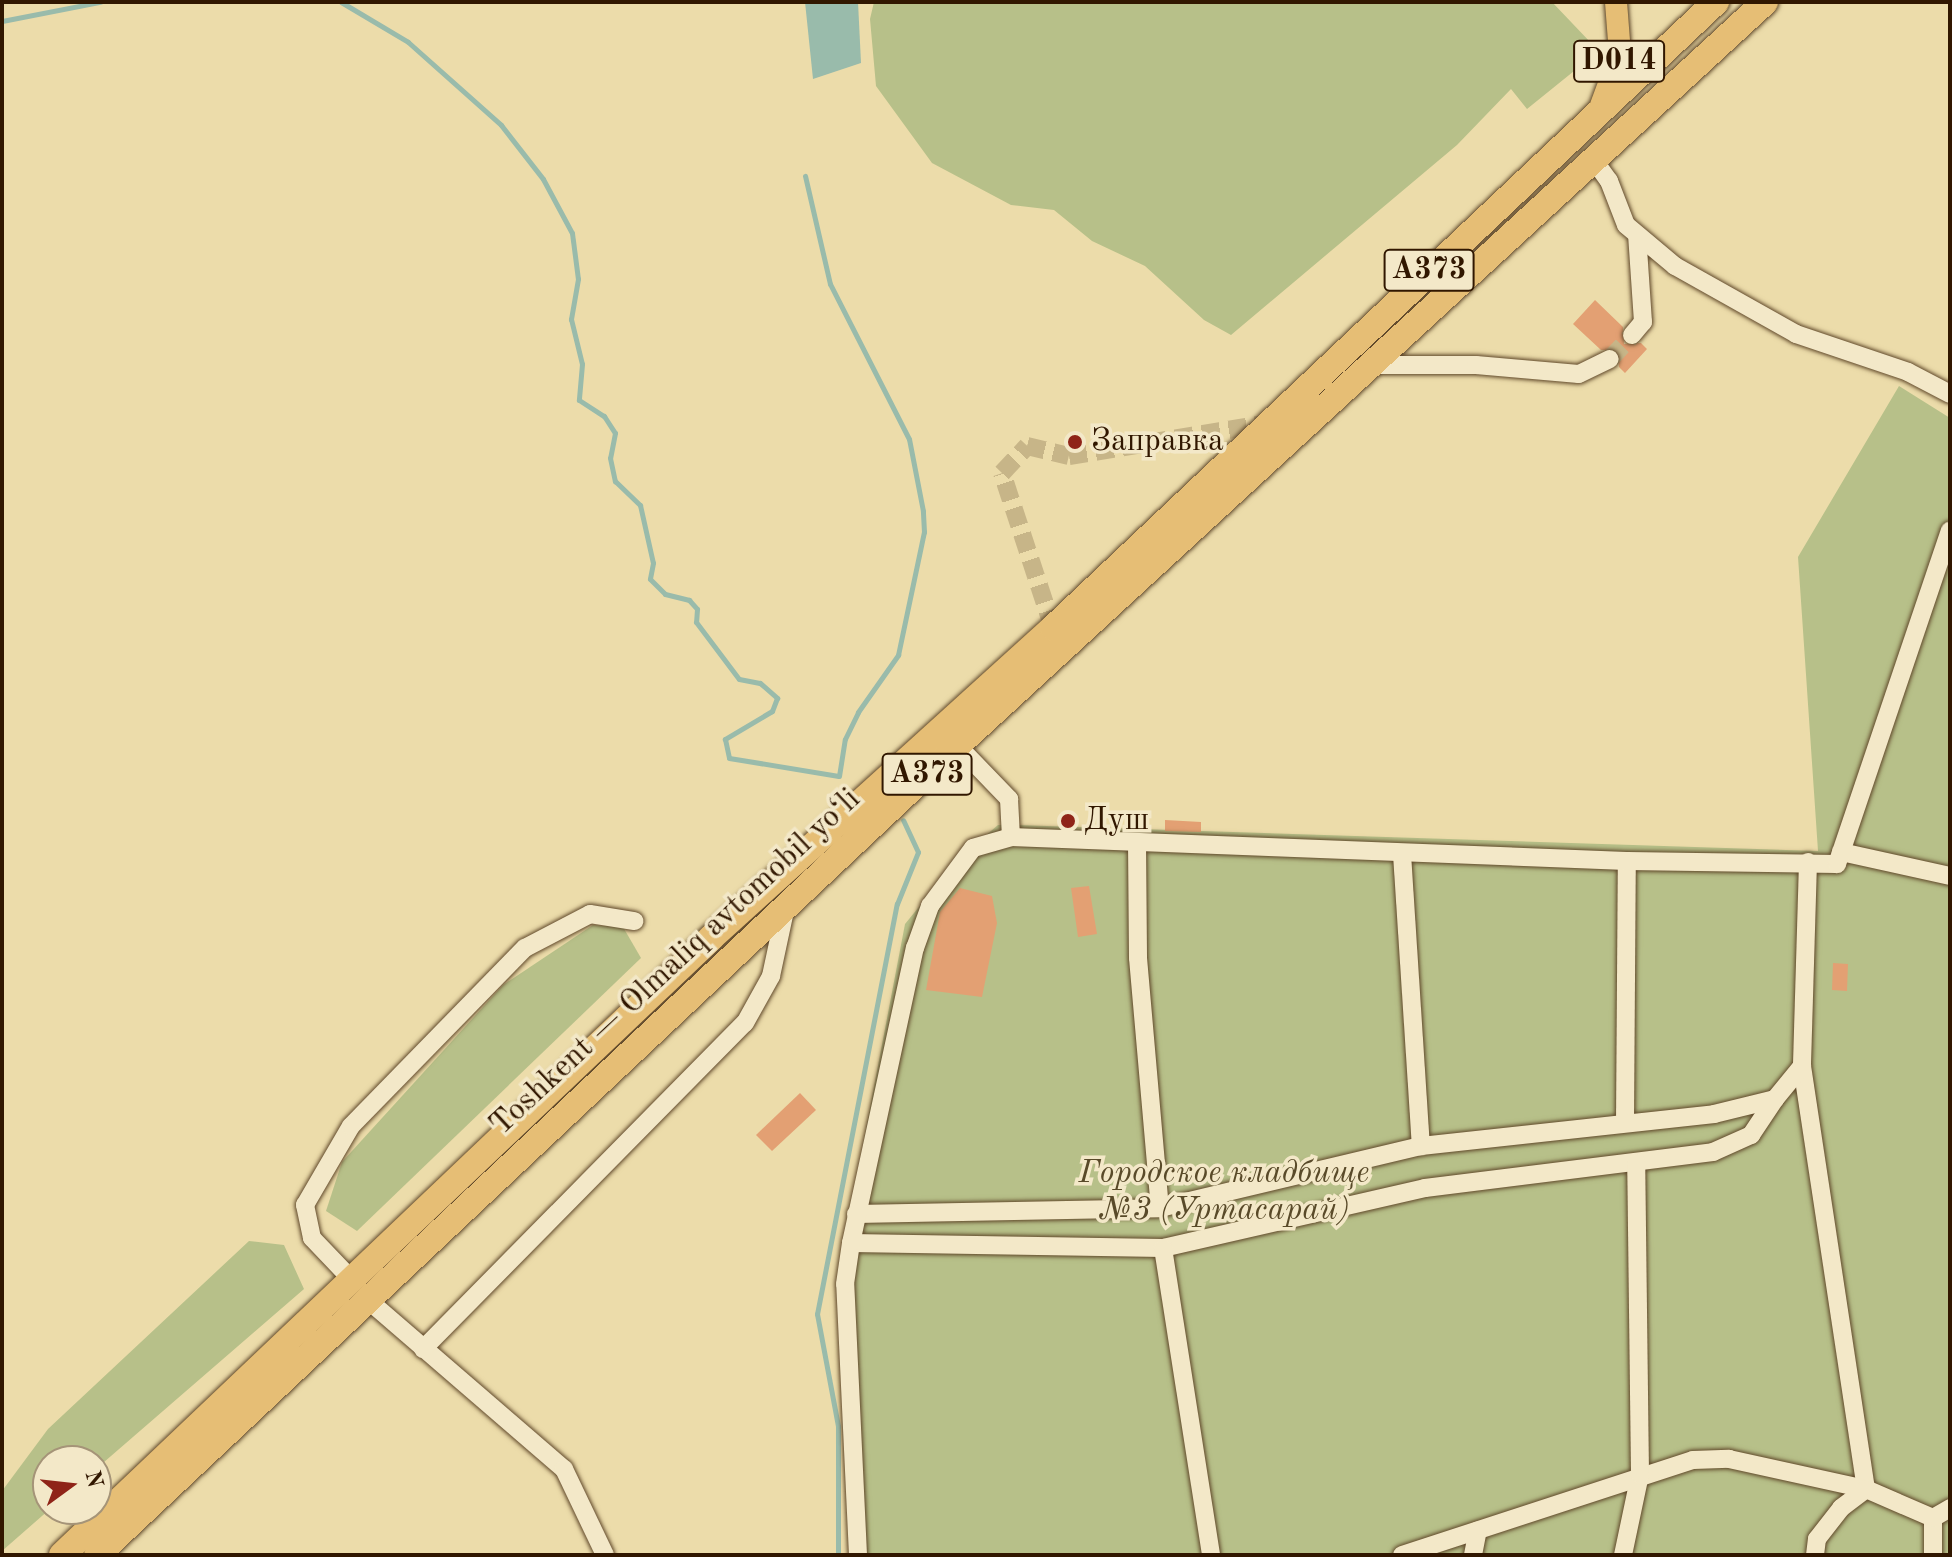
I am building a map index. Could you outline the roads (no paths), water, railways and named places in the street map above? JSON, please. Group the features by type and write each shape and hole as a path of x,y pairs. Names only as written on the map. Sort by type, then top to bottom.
{"highway":[{"name":"Toshkent — Olmaliq avtomobil yo‘li","path":"97,1555 712,937 1053,628 1716,2"},
{"name":"Toshkent — Olmaliq avtomobil yo‘li","path":"62,1555 361,1291 786,906 1765,2"}],"main road":[{"name":"D014","path":"1594,116 1620,54 1616,2"}],"street":[{"path":"1593,159 1609,181 1626,225 1675,266 1796,334 1908,372 1950,394"},
{"path":"1632,335 1643,322 1637,235"},
{"path":"1371,365 1476,365 1579,374 1610,359"},
{"path":"858,1555 845,1299 851,1243 915,948 930,906 973,848 1011,837 1402,854 1837,864 1950,531"},
{"path":"958,746 1009,799 1011,837"},
{"path":"1137,842 1138,958 1160,1208"},
{"path":"1841,852 1950,876"},
{"path":"1402,854 1421,1146"},
{"path":"1625,1122 1627,861"},
{"path":"1808,862 1802,1066 1866,1489"},
{"path":"423,1349 745,1023 771,976 786,906"},
{"path":"605,1555 564,1469 423,1349 361,1291 312,1238 305,1205 351,1126 525,948 590,914 634,921"},
{"path":"851,1243 1163,1248 1425,1188 1636,1163 1732,1146 1751,1135 1802,1066"},
{"path":"856,1214 1160,1208 1421,1146 1714,1114 1775,1099"},
{"path":"1623,1555 1640,1474 1636,1163"},
{"path":"1163,1248 1211,1555"},
{"path":"1402,1555 1640,1474 1693,1460 1729,1459 1866,1489 1933,1518"},
{"path":"1815,1555 1817,1539 1841,1508 1866,1489"},
{"path":"1933,1518 1950,1508"},
{"path":"1933,1518 1933,1555"},
{"path":"1473,1555 1478,1530"}],"waterway":[{"path":"2,21 100,2"},
{"path":"341,2 408,42 501,125 543,179 572,233 578,279 571,319 582,364 579,400 604,416 615,433 610,458 615,481 640,505 653,563 650,579 665,594 689,600 697,609 696,622 739,679 760,683 777,698 772,711 725,739 729,758 839,776 845,739 858,712 898,655 924,532 923,511 909,439 830,284 805,176"},
{"path":"838,1555 838,1426 817,1314 897,904 918,852 903,820"}],"tunnel":[{"path":"1610,359 1632,335"},
{"path":"1053,628 1002,473 1027,446 1069,456 1264,424"}],"place":[{"name":"Заправка","path":"1075,442"},
{"name":"Душ","path":"1068,821"}],"park label":[{"name":"Городское кладбище №3 (Уртасарай)","path":"1224,1194"}]}
